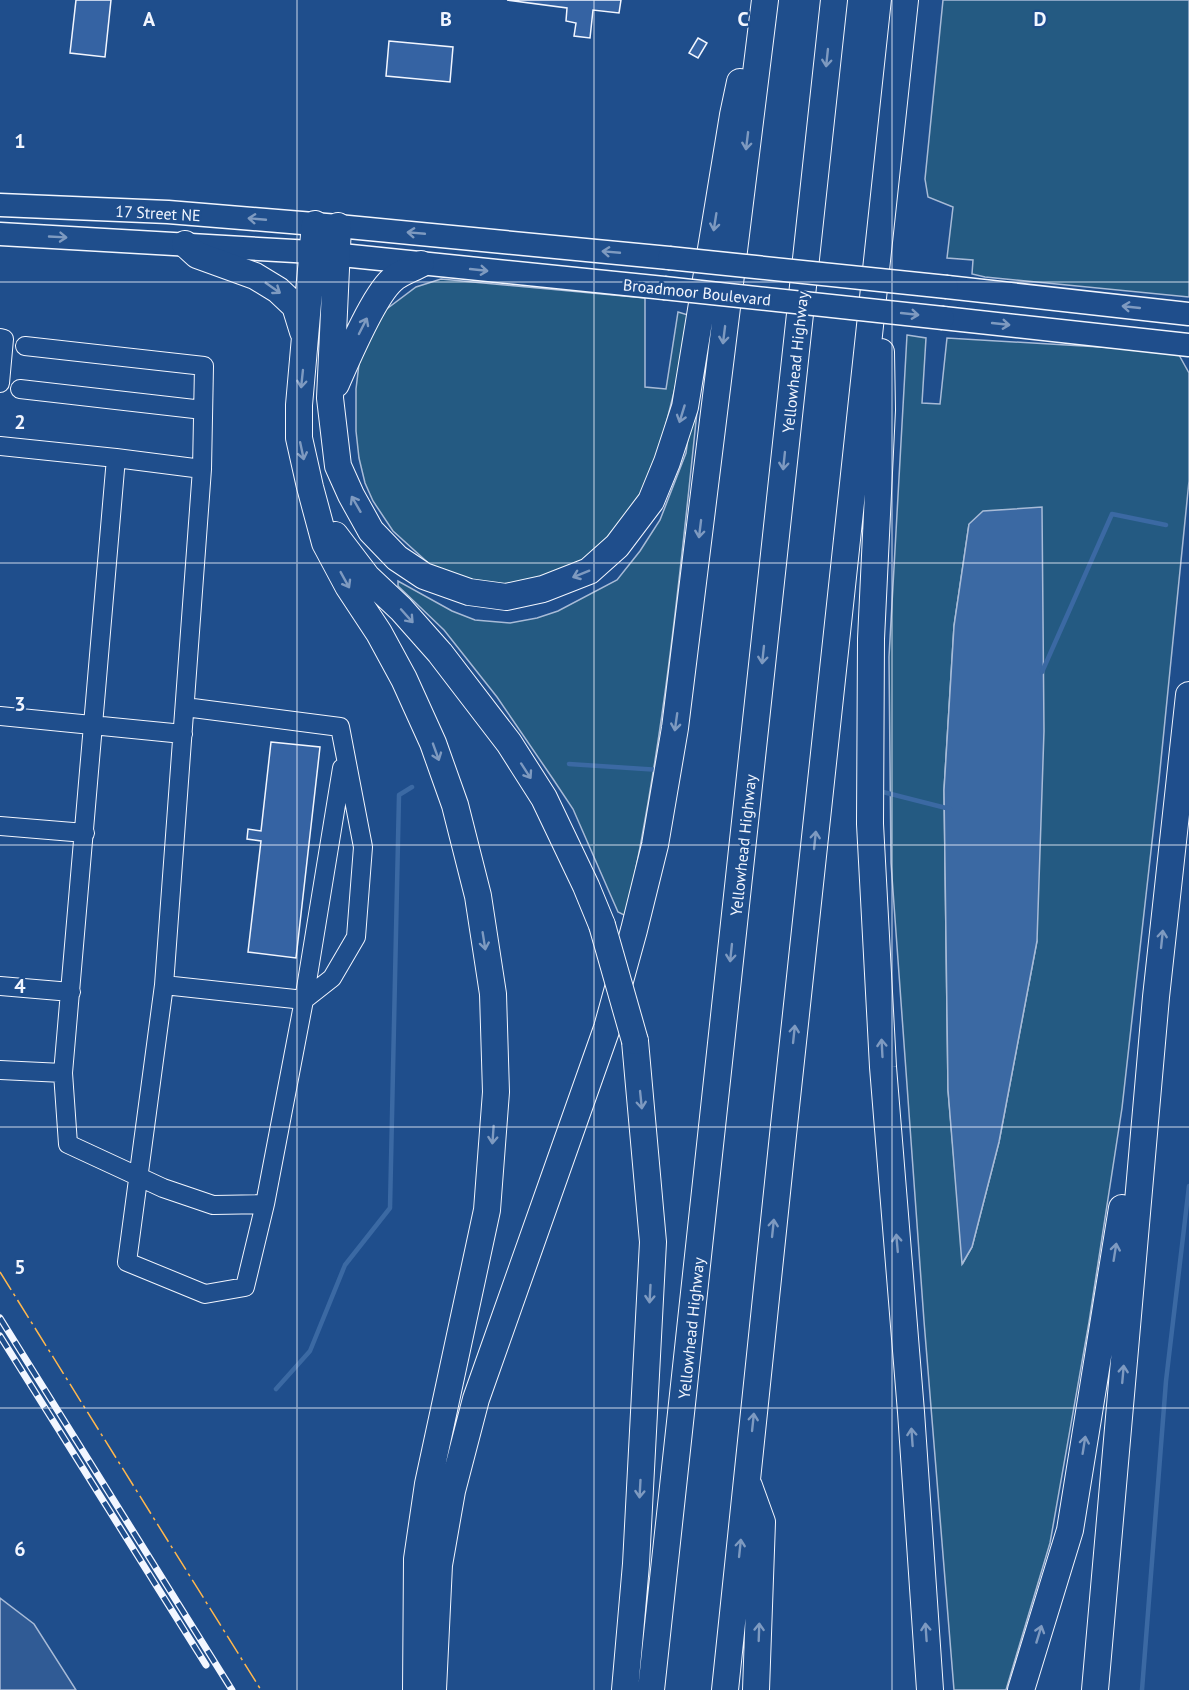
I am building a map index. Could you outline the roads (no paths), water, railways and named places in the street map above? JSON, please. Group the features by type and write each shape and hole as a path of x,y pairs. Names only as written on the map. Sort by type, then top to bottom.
{"highway":[{"path":"326,225 324,254 330,398 338,466 371,531 397,558 424,576 469,592 506,597 543,589 590,571 617,546 651,501 685,407 733,115 758,0"},
{"path":"434,1690 439,1565 452,1491 476,1399 607,1028 655,845 675,728 765,0"},
{"name":"Yellowhead Highway","path":"651,1690 834,0"},
{"path":"725,1690 905,0"},
{"path":"185,244 197,255 255,276 278,290 295,306 306,342"},
{"path":"324,254 306,342 300,405 299,438 310,487 325,543 348,586 379,633 433,743 455,805 478,897 493,994 496,1092 487,1210 428,1484 417,1559 416,1690"},
{"path":"878,254 882,410 871,639 870,824 883,1067 930,1690"},
{"path":"330,398 348,356 375,304 392,280 421,264"},
{"path":"310,487 335,536 360,569 401,609 440,653 509,743 544,798 602,925 635,1041 653,1242 636,1552 625,1690"},
{"path":"1095,1690 1156,997 1189,695"},
{"path":"1021,1690 1070,1530 1156,997"},
{"path":"747,1480 762,1522 756,1690"},
{"path":"1081,1690 1108,1536"}],"main road":[{"name":"17 Street NE","path":"0,205 168,212 326,225"},
{"name":"Broadmoor Boulevard","path":"326,225 669,258 1189,314"},
{"name":"17 Street NE","path":"0,234 324,254"},
{"name":"Broadmoor Boulevard","path":"324,254 1189,345"}],"lane":[{"path":"0,338 4,339 0,383"},
{"path":"25,346 204,366 202,469 164,985 127,1262 205,1294 245,1287 265,1204 304,1000 344,755"},
{"path":"20,389 203,410"},
{"path":"0,446 202,469"},
{"path":"116,458 63,1073 68,1143 163,1188 213,1205 265,1204"},
{"path":"164,985 304,1000 332,978 356,938 363,847 340,727 185,707"},
{"path":"0,716 183,734"},
{"path":"0,826 85,833"},
{"path":"0,986 71,992"},
{"path":"0,1070 63,1073"}],"waterway":[{"path":"1042,672 1112,514 1166,525"},
{"path":"569,764 660,770"},
{"path":"276,1389 310,1351 345,1265 390,1208 399,795 412,787"},
{"path":"883,792 950,809"},
{"path":"1142,1690 1166,1381 1189,1186"}],"railway":[{"path":"0,1318 232,1690"},
{"path":"0,1336 206,1665"}]}
